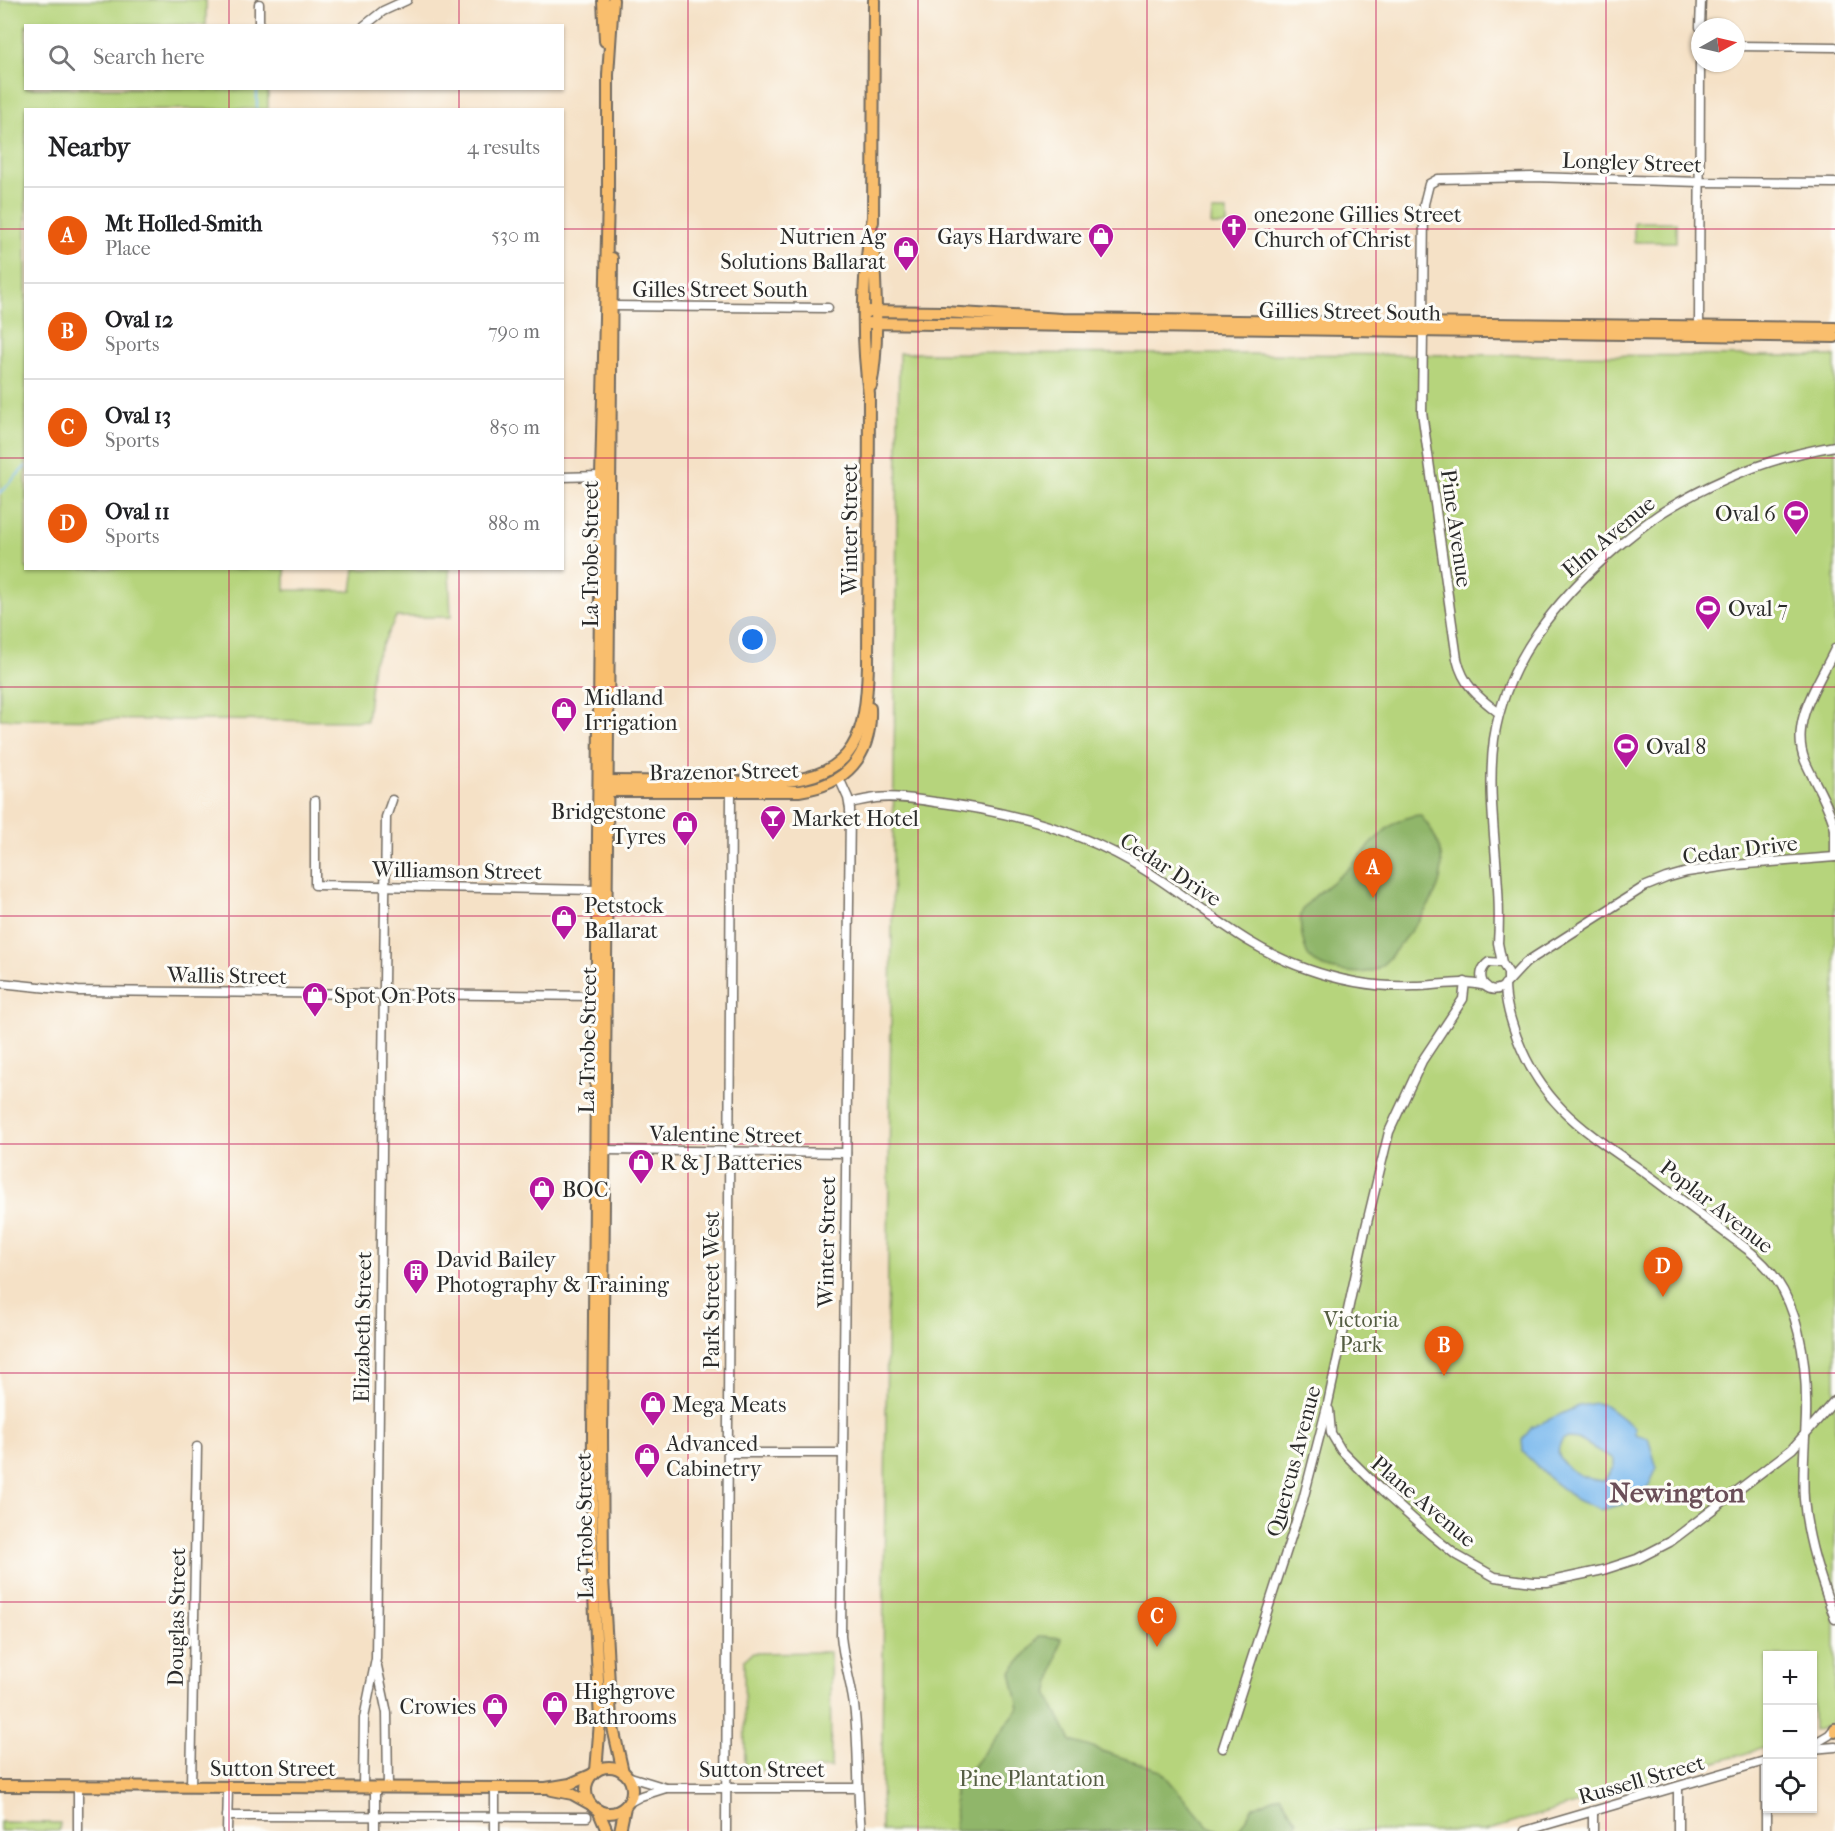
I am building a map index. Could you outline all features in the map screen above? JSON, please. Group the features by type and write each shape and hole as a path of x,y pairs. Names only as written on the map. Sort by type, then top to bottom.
{"main road":[{"name":"La Trobe Street","path":"603,0 608,75"},
{"name":"La Trobe Street","path":"594,1773 600,1722 592,1553 602,996 608,75 614,0"},
{"name":"Winter Street","path":"838,778 860,756 868,737 870,715 868,665 869,394 874,372 866,252 873,216 874,0"},
{"name":"Gillies Street South","path":"870,311 914,311 1135,324"},
{"name":"Gillies Street South","path":"870,323 1700,330 1835,328"},
{"name":"Gillies Street South","path":"1700,330 1835,337"},
{"name":"Winter Street","path":"831,769 849,751 860,732 866,705 868,665"},
{"name":"Brazenor Street","path":"731,787 793,781 816,776 831,769"},
{"path":"831,769 838,778"},
{"name":"Brazenor Street","path":"603,786 731,787 799,791 823,786 838,778"},
{"name":"La Trobe Street","path":"600,1150 603,1577 611,1719 625,1774"},
{"path":"607,1831 588,1798 586,1790 594,1773 613,1767 625,1774 632,1789 621,1831"},
{"name":"Sutton Street","path":"0,1786 546,1788 570,1784 594,1773"},
{"name":"Sutton Street","path":"546,1788 572,1794 595,1807"},
{"path":"595,1807 612,1813 627,1805"}],"street":[{"path":"367,24 383,11 407,0"},
{"path":"1700,18 1701,0"},
{"path":"259,4 259,24"},
{"path":"1745,46 1835,47"},
{"path":"1700,72 1700,330"},
{"name":"Longley Street","path":"1429,184 1444,177 1835,183"},
{"name":"Pine Avenue","path":"1429,184 1424,204 1422,412 1457,659 1468,686 1478,697 1499,712"},
{"name":"Gilles Street South","path":"608,306 828,308"},
{"name":"Elm Avenue","path":"1499,712 1517,666 1538,631 1579,582 1633,534 1664,511 1717,484 1770,462 1835,446"},
{"path":"564,477 605,475"},
{"path":"1835,649 1801,719 1800,734 1803,754 1828,806 1835,830 1835,856"},
{"path":"1498,943 1489,962 1485,965 1481,978 1487,987 1500,989 1507,982 1508,972 1503,964 1498,943 1493,775 1494,743 1499,712"},
{"name":"Winter Street","path":"838,778 850,803 841,1635 842,1653 855,1713 861,1831"},
{"name":"Park Street West","path":"726,1831 731,787"},
{"name":"Cedar Drive","path":"850,803 875,798 904,798 982,809 1015,817 1090,842 1123,856 1170,886 1239,937 1284,961 1340,978 1378,985 1413,986 1465,982 1487,987"},
{"name":"Elizabeth Street","path":"363,1787 364,1718 376,1659 386,817 392,800"},
{"name":"Williamson Street","path":"315,801 315,885 602,890"},
{"name":"Cedar Drive","path":"1507,982 1528,960 1644,887 1666,878 1688,872 1735,865 1835,856"},
{"name":"Cedar Drive","path":"1503,964 1528,960"},
{"path":"1489,962 1503,964"},
{"name":"Cedar Drive","path":"1465,982 1481,974"},
{"name":"Quercus Avenue","path":"1223,1748 1303,1500 1328,1403 1389,1132 1422,1061 1463,999 1465,982"},
{"name":"Poplar Avenue","path":"1507,982 1508,1009"},
{"name":"Wallis Street","path":"0,983 78,991 602,996"},
{"name":"Poplar Avenue","path":"1487,987 1501,998 1508,1009 1520,1046 1531,1070 1563,1112 1747,1249 1776,1279 1790,1306 1801,1347 1806,1390 1803,1487 1807,1527 1816,1563 1835,1619"},
{"name":"Valentine Street","path":"600,1150 846,1153"},
{"name":"Plane Avenue","path":"1328,1403 1331,1433 1341,1450 1403,1511 1456,1555 1495,1577 1520,1582 1547,1582 1603,1570 1637,1559 1680,1536 1773,1465 1805,1435 1835,1400"},
{"name":"Douglas Street","path":"191,1787 197,1447"},
{"path":"729,1453 842,1453"},
{"name":"Elizabeth Street","path":"376,1659 387,1713 388,1788"},
{"path":"1817,1744 1835,1730"},
{"path":"1817,1747 1835,1747"},
{"name":"Russell Street","path":"1525,1831 1678,1788 1763,1761"},
{"name":"Sutton Street","path":"625,1774 666,1788"},
{"path":"78,1786 78,1831"},
{"path":"227,1831 228,1787"},
{"path":"375,1787 375,1831"},
{"path":"495,1788 495,1831"},
{"name":"Sutton Street","path":"627,1805 641,1796 666,1788 858,1788"},
{"path":"1678,1788 1678,1831"},
{"path":"1593,1811 1593,1831"},
{"path":"1766,1813 1766,1831"},
{"path":"227,1816 587,1817"}],"green space":[{"path":"0,0 206,0 206,24 24,24 24,90 268,90 268,108 24,108 24,570 285,570 285,590 352,591 355,570 449,570 451,617 396,617 373,663 367,721 0,719"},
{"path":"1212,211 1227,211 1227,225 1211,225"},
{"path":"1634,222 1676,222 1676,242 1634,242"},
{"name":"Victoria Park","path":"899,353 1835,356 1835,1715 1829,1726 1817,1730 1817,1651 1763,1651 1763,1748 1485,1831 881,1831"},
{"path":"1420,815 1440,848 1442,864 1435,894 1427,909 1390,957 1377,969 1366,972 1349,972 1331,969 1316,963 1308,956 1304,945 1301,915 1307,904 1351,866 1387,829 1408,817"},
{"name":"Pine Plantation","path":"1040,1636 1061,1638 1048,1695 1071,1741 1160,1770 1208,1826 1220,1831 955,1831 954,1790 1019,1708 1011,1672"},
{"path":"830,1652 831,1768 745,1771 744,1660 752,1653"},
{"path":"1280,1795 1297,1821 1294,1831 1238,1831 1253,1807"},
{"path":"0,1822 60,1823 59,1831 0,1831"}],"water":[{"path":"1596,1403 1605,1405 1635,1428 1635,1434 1648,1438 1657,1468 1649,1485 1640,1496 1624,1504 1600,1510 1577,1500 1550,1479 1523,1452 1522,1440 1532,1427 1579,1406","holes":["1563,1439 1578,1439 1614,1460 1614,1466 1604,1481 1587,1478 1563,1463 1559,1456 1559,1448"]}],"waterway":[{"path":"257,91 257,108"},
{"path":"0,493 24,468"}],"place":[{"name":"one2one Gillies Street Church of Christ","path":"1234,250"},
{"name":"Gays Hardware","path":"1101,259"},
{"name":"Nutrien Ag Solutions Ballarat","path":"906,272"},
{"name":"Oval 6","path":"1796,536"},
{"name":"Oval 7","path":"1708,631"},
{"name":"Midland Irrigation","path":"564,733"},
{"name":"Oval 8","path":"1626,769"},
{"name":"Market Hotel","path":"773,841"},
{"name":"Bridgestone Tyres","path":"685,847"},
{"name":"Mt Holled-Smith","path":"1373,898"},
{"name":"Petstock Ballarat","path":"564,941"},
{"name":"Spot On Pots","path":"315,1018"},
{"name":"R & J Batteries","path":"641,1185"},
{"name":"BOC","path":"542,1212"},
{"name":"David Bailey Photography & Training","path":"416,1295"},
{"name":"Oval 11","path":"1663,1297"},
{"name":"Oval 12","path":"1444,1376"},
{"name":"Mega Meats","path":"653,1427"},
{"name":"Advanced Cabinetry","path":"647,1479"},
{"name":"Oval 13","path":"1157,1647"},
{"name":"Highgrove Bathrooms","path":"555,1727"},
{"name":"Crowies","path":"495,1729"}],"district":[{"name":"Newington","path":"1677,1492"}]}
